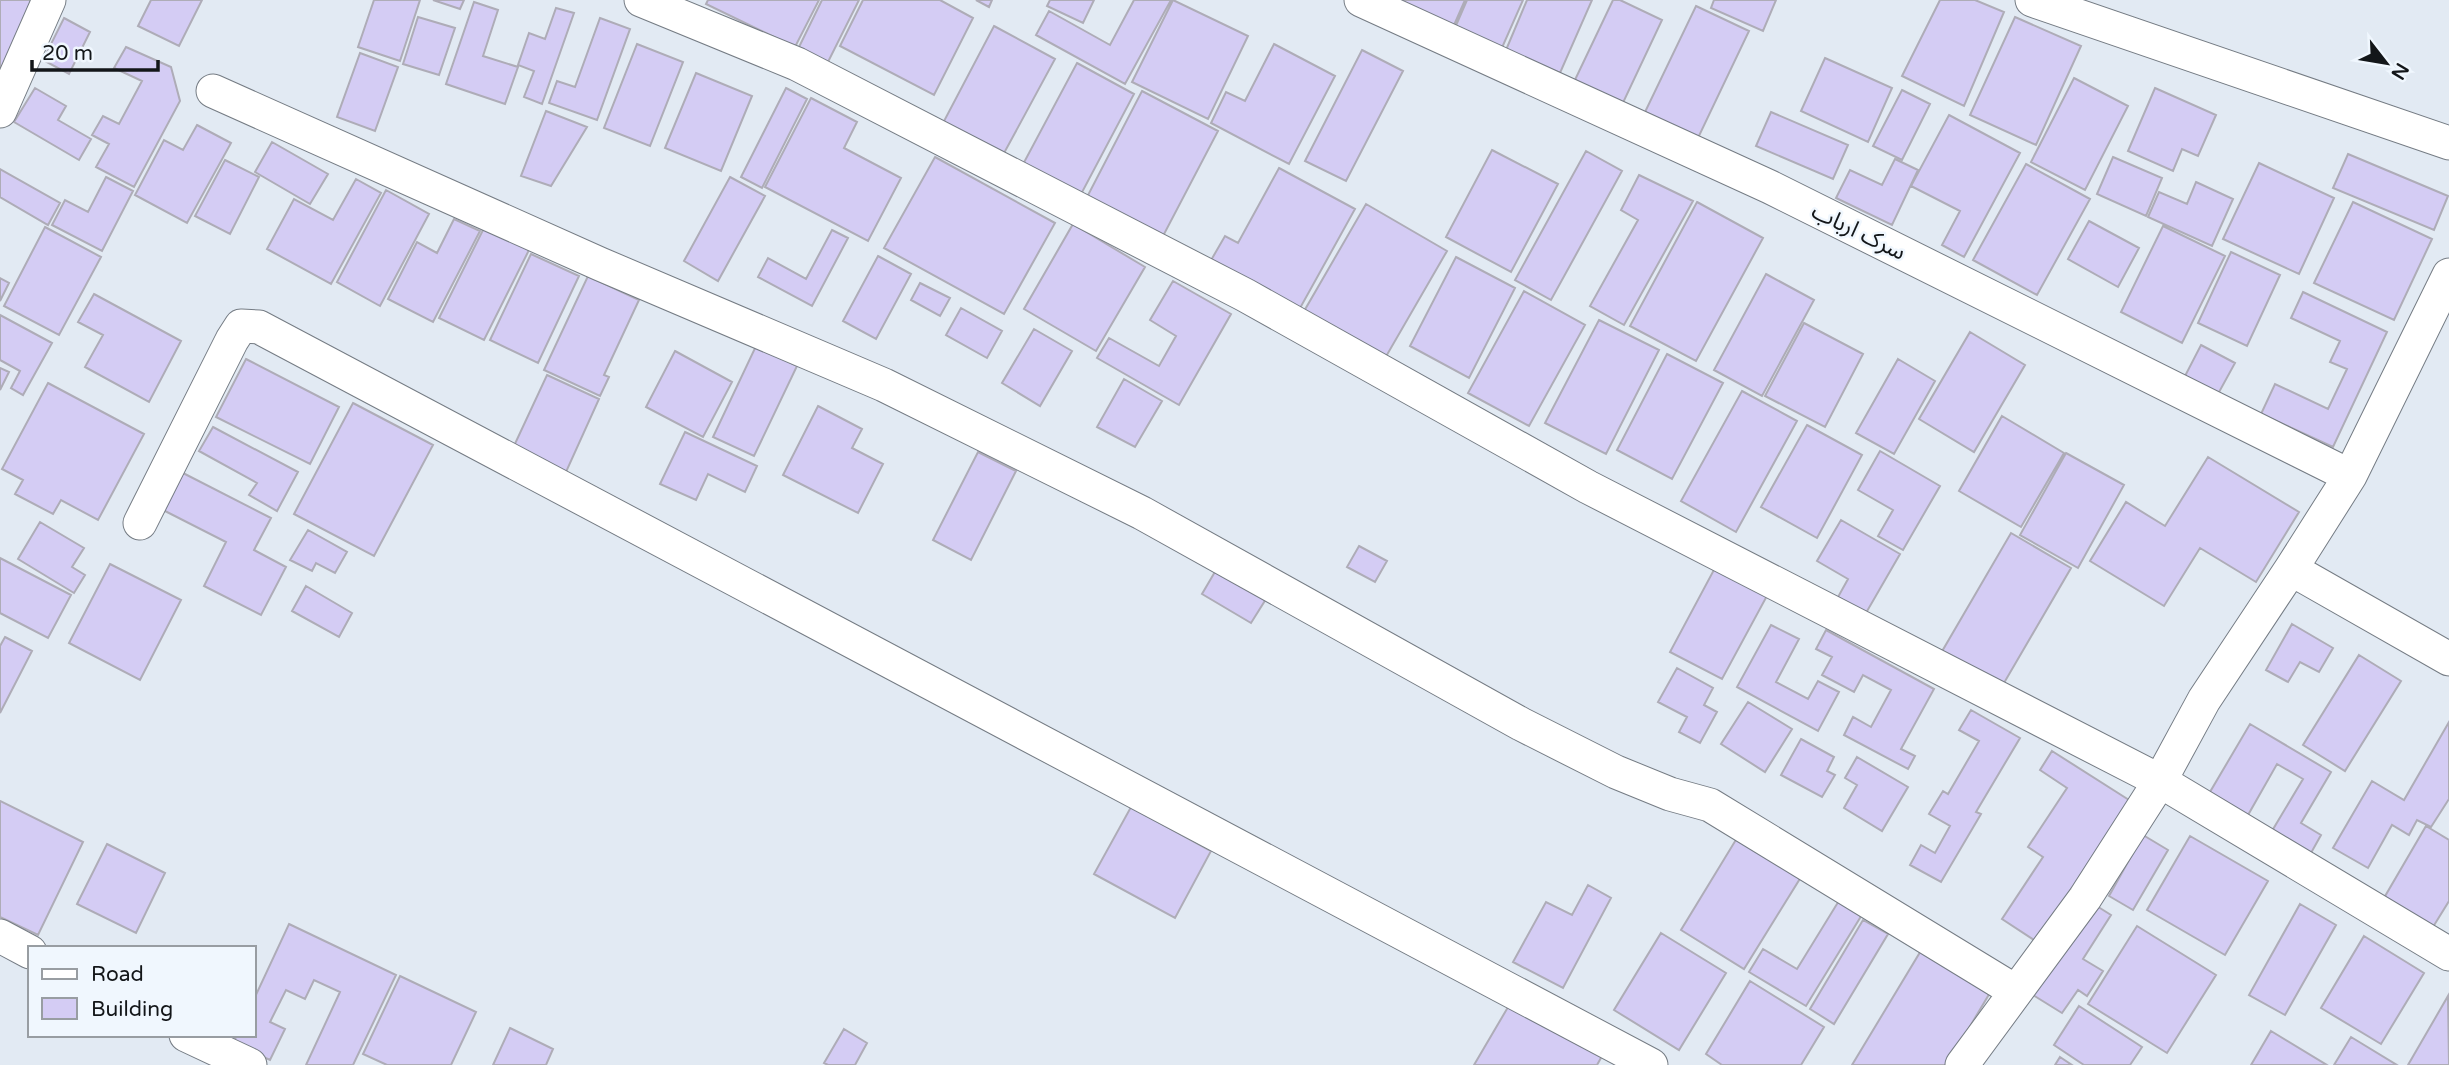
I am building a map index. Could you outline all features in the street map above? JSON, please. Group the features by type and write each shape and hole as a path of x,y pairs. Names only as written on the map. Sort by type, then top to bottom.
{"street":[{"path":"0,111 49,0"},
{"path":"641,0 797,64 1245,295 1588,487 2160,781 2449,954"},
{"name":"سرک ارباب","path":"1361,0 1770,187 2350,476"},
{"path":"2032,0 2449,143"},
{"path":"213,92 587,258 884,385 1142,513 1521,724 1616,772 1670,794 1710,806 2015,992"},
{"path":"1962,1065 2085,898 2160,781 2204,700 2350,476 2449,275"},
{"path":"140,523 232,340 241,326 259,327 1651,1065"},
{"path":"2291,569 2449,659"},
{"path":"0,936 28,951"},
{"path":"190,1037 250,1065"}],"building":[{"path":"0,0 29,0 37,4 0,82"},
{"path":"151,0 202,0 179,46 138,26"},
{"path":"374,0 420,0 400,61 358,47"},
{"path":"433,0 464,0 460,9"},
{"path":"708,0 819,0 795,47 706,4"},
{"path":"822,0 859,0 827,64 798,49"},
{"path":"863,0 940,0 973,18 934,95 840,46"},
{"path":"976,0 992,0 989,7"},
{"path":"1050,0 1094,0 1083,23 1047,6"},
{"path":"1134,0 1171,0 1125,84 1036,35 1049,11 1110,45"},
{"path":"1173,0 1248,36 1208,119 1132,82"},
{"path":"1375,0 1465,0 1451,32"},
{"path":"1467,0 1523,0 1501,50 1454,30"},
{"path":"1527,0 1592,0 1560,73 1506,50"},
{"path":"1613,0 1620,0 1662,20 1621,107 1573,84"},
{"path":"1714,0 1776,0 1763,31 1711,8"},
{"path":"1940,0 1975,0 2004,12 1964,106 1902,76"},
{"path":"474,2 498,10 483,56 518,67 505,104 446,84"},
{"path":"1696,6 1749,31 1698,138 1645,112"},
{"path":"556,8 574,13 542,104 524,97 534,71 518,65 529,33 545,39"},
{"path":"418,17 455,28 439,75 403,64"},
{"path":"2015,17 2081,46 2036,145 1970,115"},
{"path":"64,18 90,32 69,74 43,60"},
{"path":"600,18 630,29 597,120 549,103 557,81 575,87"},
{"path":"994,26 1055,59 1003,155 943,123"},
{"path":"637,44 683,62 650,146 604,128"},
{"path":"1274,44 1335,76 1289,164 1211,123 1226,92 1245,101"},
{"path":"126,47 171,67 180,101 134,187 96,167 109,144 92,135 103,116 119,124 142,81 114,68"},
{"path":"1362,50 1403,71 1346,181 1305,161"},
{"path":"360,53 398,67 375,131 337,117"},
{"path":"1825,58 1892,88 1868,142 1801,111"},
{"path":"1077,63 1134,94 1079,198 1021,168"},
{"path":"696,73 752,96 721,171 665,148"},
{"path":"2074,78 2128,106 2085,190 2031,162"},
{"path":"35,88 66,106 58,120 91,139 79,160 14,122"},
{"path":"786,88 807,99 762,188 741,177"},
{"path":"2155,88 2216,115 2198,156 2182,149 2173,171 2128,151"},
{"path":"1902,90 1930,104 1902,160 1873,146"},
{"path":"1142,91 1218,131 1162,238 1086,199"},
{"path":"811,98 857,122 844,148 901,178 868,241 765,187"},
{"path":"546,111 587,127 551,186 521,176"},
{"path":"1771,112 1848,145 1833,179 1756,146"},
{"path":"1949,115 2020,153 1964,257 1942,245 1960,211 1911,186"},
{"path":"197,125 231,143 187,223 135,195 164,140 183,150"},
{"path":"272,142 328,174 310,204 255,172"},
{"path":"1492,150 1558,184 1511,272 1446,237"},
{"path":"1586,151 1622,171 1551,300 1515,280"},
{"path":"2348,154 2448,196 2434,230 2333,188"},
{"path":"935,157 1055,223 1004,314 884,248"},
{"path":"2113,157 2162,178 2146,216 2097,194"},
{"path":"1895,159 1918,170 1892,225 1836,198 1850,170 1882,185"},
{"path":"225,160 259,177 230,234 195,216"},
{"path":"2259,163 2334,198 2299,274 2223,239"},
{"path":"2026,164 2090,199 2037,295 1973,260"},
{"path":"1279,168 1355,209 1299,310 1210,262 1225,236 1238,243"},
{"path":"0,169 60,203 48,225 0,197"},
{"path":"1639,175 1693,201 1624,325 1590,306 1638,220 1621,210"},
{"path":"106,177 133,191 102,251 52,225 65,200 88,212"},
{"path":"730,177 765,196 718,281 684,261"},
{"path":"356,179 381,193 331,284 267,249 294,199 333,220"},
{"path":"2196,182 2233,199 2212,246 2148,217 2159,192 2187,204"},
{"path":"386,190 429,214 380,306 337,282"},
{"path":"1697,202 1763,238 1696,361 1630,326"},
{"path":"2353,202 2432,239 2394,320 2314,283"},
{"path":"1366,204 1447,251 1384,360 1303,313"},
{"path":"454,219 480,231 433,322 388,299 417,242 437,253"},
{"path":"2089,221 2139,248 2118,287 2068,259"},
{"path":"1073,224 1145,267 1096,351 1024,309"},
{"path":"2163,226 2225,256 2182,343 2121,312"},
{"path":"45,227 101,257 59,335 4,306"},
{"path":"484,228 529,250 484,340 439,318"},
{"path":"832,230 848,238 812,306 758,277 768,258 806,279"},
{"path":"2231,252 2280,275 2247,346 2198,323"},
{"path":"531,254 579,276 538,363 490,340"},
{"path":"878,256 911,274 876,339 843,321"},
{"path":"1456,257 1515,288 1469,378 1410,346"},
{"path":"1766,274 1814,300 1762,396 1714,370"},
{"path":"588,276 639,300 604,375 609,377 600,396 544,370"},
{"path":"0,278 9,283 0,301"},
{"path":"1173,281 1231,314 1179,405 1097,358 1109,338 1159,366 1176,336 1150,320"},
{"path":"920,283 950,298 940,316 911,300"},
{"path":"1524,291 1585,325 1529,426 1468,393"},
{"path":"2303,292 2387,332 2333,447 2261,414 2275,384 2328,409 2347,369 2330,362 2340,341 2291,318"},
{"path":"94,294 181,341 149,402 85,367 103,335 78,322"},
{"path":"961,308 1002,331 987,358 946,335"},
{"path":"0,315 52,343 23,395 11,388 20,371 0,360"},
{"path":"1599,320 1659,350 1606,454 1545,423"},
{"path":"1804,323 1863,354 1825,427 1765,396"},
{"path":"1034,329 1072,351 1040,406 1002,383"},
{"path":"1970,332 2025,365 1974,452 1919,419"},
{"path":"2201,345 2235,363 2218,394 2185,376"},
{"path":"756,346 797,366 754,456 713,437"},
{"path":"675,351 732,382 703,437 646,407"},
{"path":"1667,354 1723,383 1672,479 1617,450"},
{"path":"246,359 339,407 310,464 216,417"},
{"path":"1898,359 1935,381 1894,454 1856,433"},
{"path":"0,368 9,372 0,390"},
{"path":"547,375 599,399 566,472 513,448"},
{"path":"1124,379 1162,401 1135,447 1097,427"},
{"path":"48,383 144,434 98,520 61,500 53,514 15,494 23,480 2,469"},
{"path":"1742,391 1797,421 1736,532 1681,501"},
{"path":"353,403 433,445 374,556 294,514"},
{"path":"818,406 862,429 852,448 883,464 858,513 783,475"},
{"path":"2002,416 2064,453 2021,527 1959,491"},
{"path":"1807,425 1862,455 1817,538 1761,507"},
{"path":"213,427 298,472 277,511 249,495 257,483 199,451"},
{"path":"685,432 757,466 745,492 708,474 696,500 660,484"},
{"path":"1880,451 1940,486 1903,550 1878,536 1893,510 1858,490"},
{"path":"978,452 1016,471 971,560 933,540"},
{"path":"2066,453 2124,485 2078,568 2020,535"},
{"path":"2208,457 2299,512 2256,582 2200,548 2164,606 2090,561 2126,502 2165,526"},
{"path":"183,473 271,518 254,550 286,567 261,615 204,586 226,542 163,510"},
{"path":"1841,520 1900,554 1866,613 1838,597 1848,579 1817,561"},
{"path":"40,522 84,548 72,567 85,575 74,593 18,559"},
{"path":"308,530 347,552 335,573 316,563 312,571 290,560"},
{"path":"2011,533 2071,568 1997,695 1937,660"},
{"path":"1359,546 1387,561 1375,582 1347,567"},
{"path":"0,558 71,595 48,638 0,613"},
{"path":"110,564 181,600 140,680 69,643"},
{"path":"1716,566 1768,594 1722,679 1670,652"},
{"path":"1216,570 1266,599 1251,623 1202,594"},
{"path":"306,586 352,613 339,637 292,611"},
{"path":"2292,624 2333,648 2319,672 2300,662 2288,682 2266,670"},
{"path":"1771,625 1799,639 1776,682 1808,699 1818,681 1839,692 1818,731 1737,687"},
{"path":"1826,630 1934,689 1901,749 1915,756 1908,769 1844,735 1853,717 1871,727 1891,690 1863,675 1854,692 1822,675 1832,657 1816,649"},
{"path":"5,637 32,651 0,713 0,646"},
{"path":"2359,655 2401,681 2345,771 2303,745"},
{"path":"1677,668 1713,688 1704,705 1717,712 1700,743 1679,732 1687,717 1658,702"},
{"path":"1748,702 1792,729 1765,772 1721,744"},
{"path":"1971,710 2020,738 1976,812 1981,814 1941,882 1910,865 1921,845 1935,853 1950,826 1929,814 1943,791 1948,794 1979,741 1959,730"},
{"path":"2449,722 2449,799 2431,827 2417,820 2409,835 2392,825 2368,868 2333,848 2372,781 2404,800"},
{"path":"2250,724 2331,772 2301,823 2321,835 2311,853 2272,831 2303,779 2277,764 2248,815 2210,792"},
{"path":"1801,739 1834,757 1827,771 1835,775 1822,797 1781,775"},
{"path":"2052,751 2129,800 2037,942 2002,919 2043,857 2028,847 2067,788 2040,770"},
{"path":"1857,757 1908,787 1882,831 1844,808 1857,785 1845,778"},
{"path":"0,801 83,842 38,935 0,917"},
{"path":"1131,807 1211,851 1175,918 1094,874"},
{"path":"2426,826 2449,840 2449,901 2433,927 2384,898"},
{"path":"2143,835 2168,850 2133,910 2109,896"},
{"path":"2190,836 2268,881 2225,955 2147,910"},
{"path":"1737,838 1801,877 1744,969 1681,930"},
{"path":"107,844 165,873 136,933 77,904"},
{"path":"1588,885 1611,898 1563,988 1513,962 1546,902 1572,915"},
{"path":"1840,899 1863,913 1806,1006 1749,972 1763,949 1797,969"},
{"path":"2092,903 2111,915 2083,959 2103,971 2087,996 2078,990 2062,1013 2033,995"},
{"path":"2300,904 2336,925 2285,1015 2249,995"},
{"path":"1863,920 1888,934 1834,1024 1810,1009"},
{"path":"289,924 396,975 353,1065 306,1065 340,992 314,980 305,999 286,990 270,1022 285,1029 270,1060 233,1043 236,1037 256,1037 256,995"},
{"path":"2137,926 2216,975 2167,1053 2088,1004"},
{"path":"1661,933 1726,973 1679,1050 1614,1010"},
{"path":"2364,936 2424,973 2381,1044 2321,1008"},
{"path":"1922,949 1991,991 1947,1065 1852,1065"},
{"path":"400,976 476,1012 451,1065 387,1065 363,1054"},
{"path":"1750,981 1824,1027 1801,1065 1722,1065 1706,1054"},
{"path":"2448,996 2449,1065 2408,1065"},
{"path":"1511,1002 1602,1056 1597,1065 1474,1065"},
{"path":"2079,1006 2142,1047 2130,1065 2084,1065 2054,1045"},
{"path":"510,1028 553,1049 546,1065 493,1065"},
{"path":"844,1029 867,1043 855,1065 824,1063"},
{"path":"2271,1031 2327,1065 2251,1065"},
{"path":"2351,1037 2397,1065 2334,1065"},
{"path":"2060,1057 2072,1065 2055,1065"}]}
